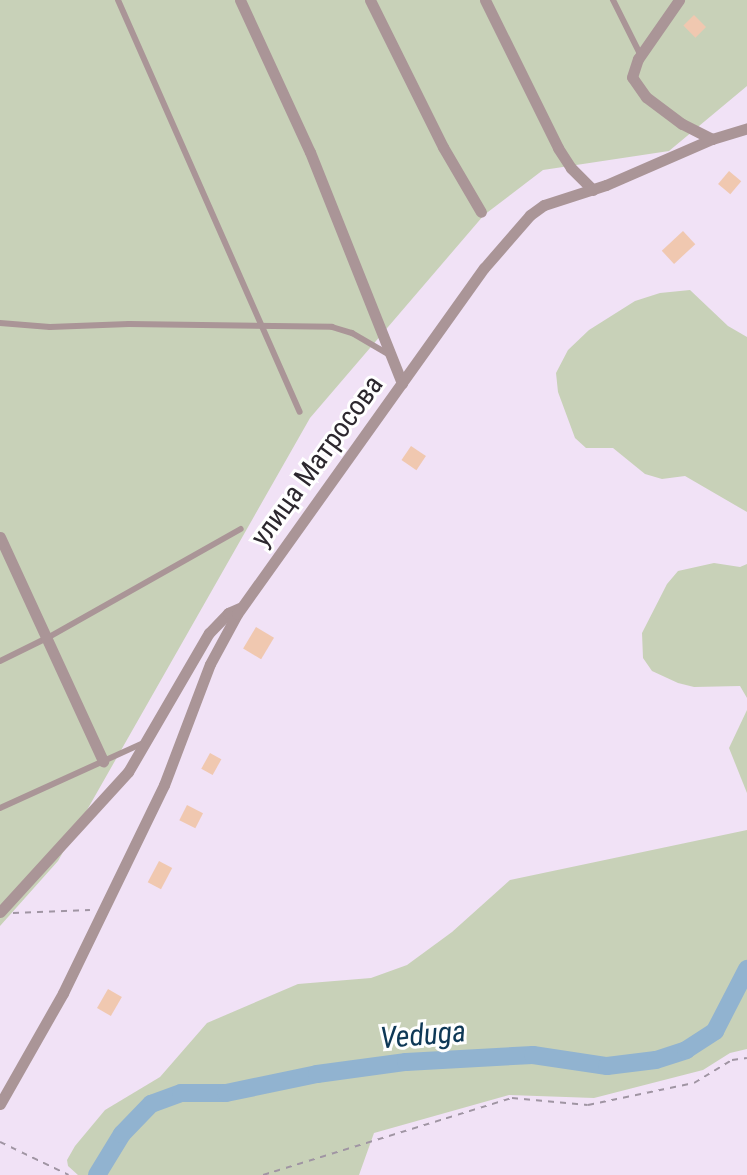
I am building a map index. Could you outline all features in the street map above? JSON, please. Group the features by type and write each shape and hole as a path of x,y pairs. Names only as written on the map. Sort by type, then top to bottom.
{"street":[{"path":"240,0 310,152 402,383"},
{"path":"370,0 449,159 481,212"},
{"path":"485,0 558,148 571,168 593,190"},
{"path":"679,0 632,71 635,85 682,124 712,139"},
{"name":"улица Матросова","path":"0,1104 63,993 109,899 164,785 210,664 241,608 484,268 530,215 544,205 593,190 712,139 747,128"},
{"path":"0,537 103,761"},
{"path":"6,912 128,772 209,633 228,613 241,608"}],"lane":[{"path":"118,0 300,412"},
{"path":"613,0 641,55"},
{"path":"0,323 50,327 129,324 332,327 352,333 391,356"},
{"path":"0,661 47,639 241,529"},
{"path":"0,808 146,742"}],"path":[{"path":"6,912 52,908 85,911 109,899"},
{"path":"263,1175 512,1098 588,1105 694,1083 732,1060 747,1058"},
{"path":"0,1142 69,1175"}],"green space":[{"path":"0,0 747,0 747,86 669,151 543,170 484,215 310,418 58,861 0,926"},
{"path":"690,290 728,326 747,337 747,512 685,476 662,479 645,474 613,448 586,448 575,438 558,392 556,373 568,350 589,330 635,301 660,293"},
{"path":"714,563 740,567 747,564 747,698 740,686 694,687 678,683 652,671 643,658 642,633 667,584 678,571"},
{"path":"747,710 747,793 729,748"},
{"path":"747,830 747,1049 730,1053 703,1070 594,1098 509,1095 374,1133 359,1175 78,1175 68,1166 67,1160 75,1146 105,1110 160,1077 207,1023 298,984 371,978 407,965 452,932 510,880"}],"building":[{"path":"694,15 706,27 695,38 683,26"},
{"path":"729,171 741,181 730,194 718,184"},
{"path":"683,231 695,244 674,264 662,251"},
{"path":"411,446 426,456 416,470 401,460"},
{"path":"256,627 274,638 261,659 243,648"},
{"path":"210,753 221,759 213,775 201,769"},
{"path":"187,805 203,813 195,828 179,820"},
{"path":"159,861 172,868 161,889 148,882"},
{"path":"108,989 122,997 111,1016 97,1008"}],"waterway":[{"name":"Veduga","path":"97,1175 122,1134 151,1104 181,1093 226,1093 317,1074 406,1062 533,1055 607,1066 656,1060 686,1050 715,1031 747,969"}]}
